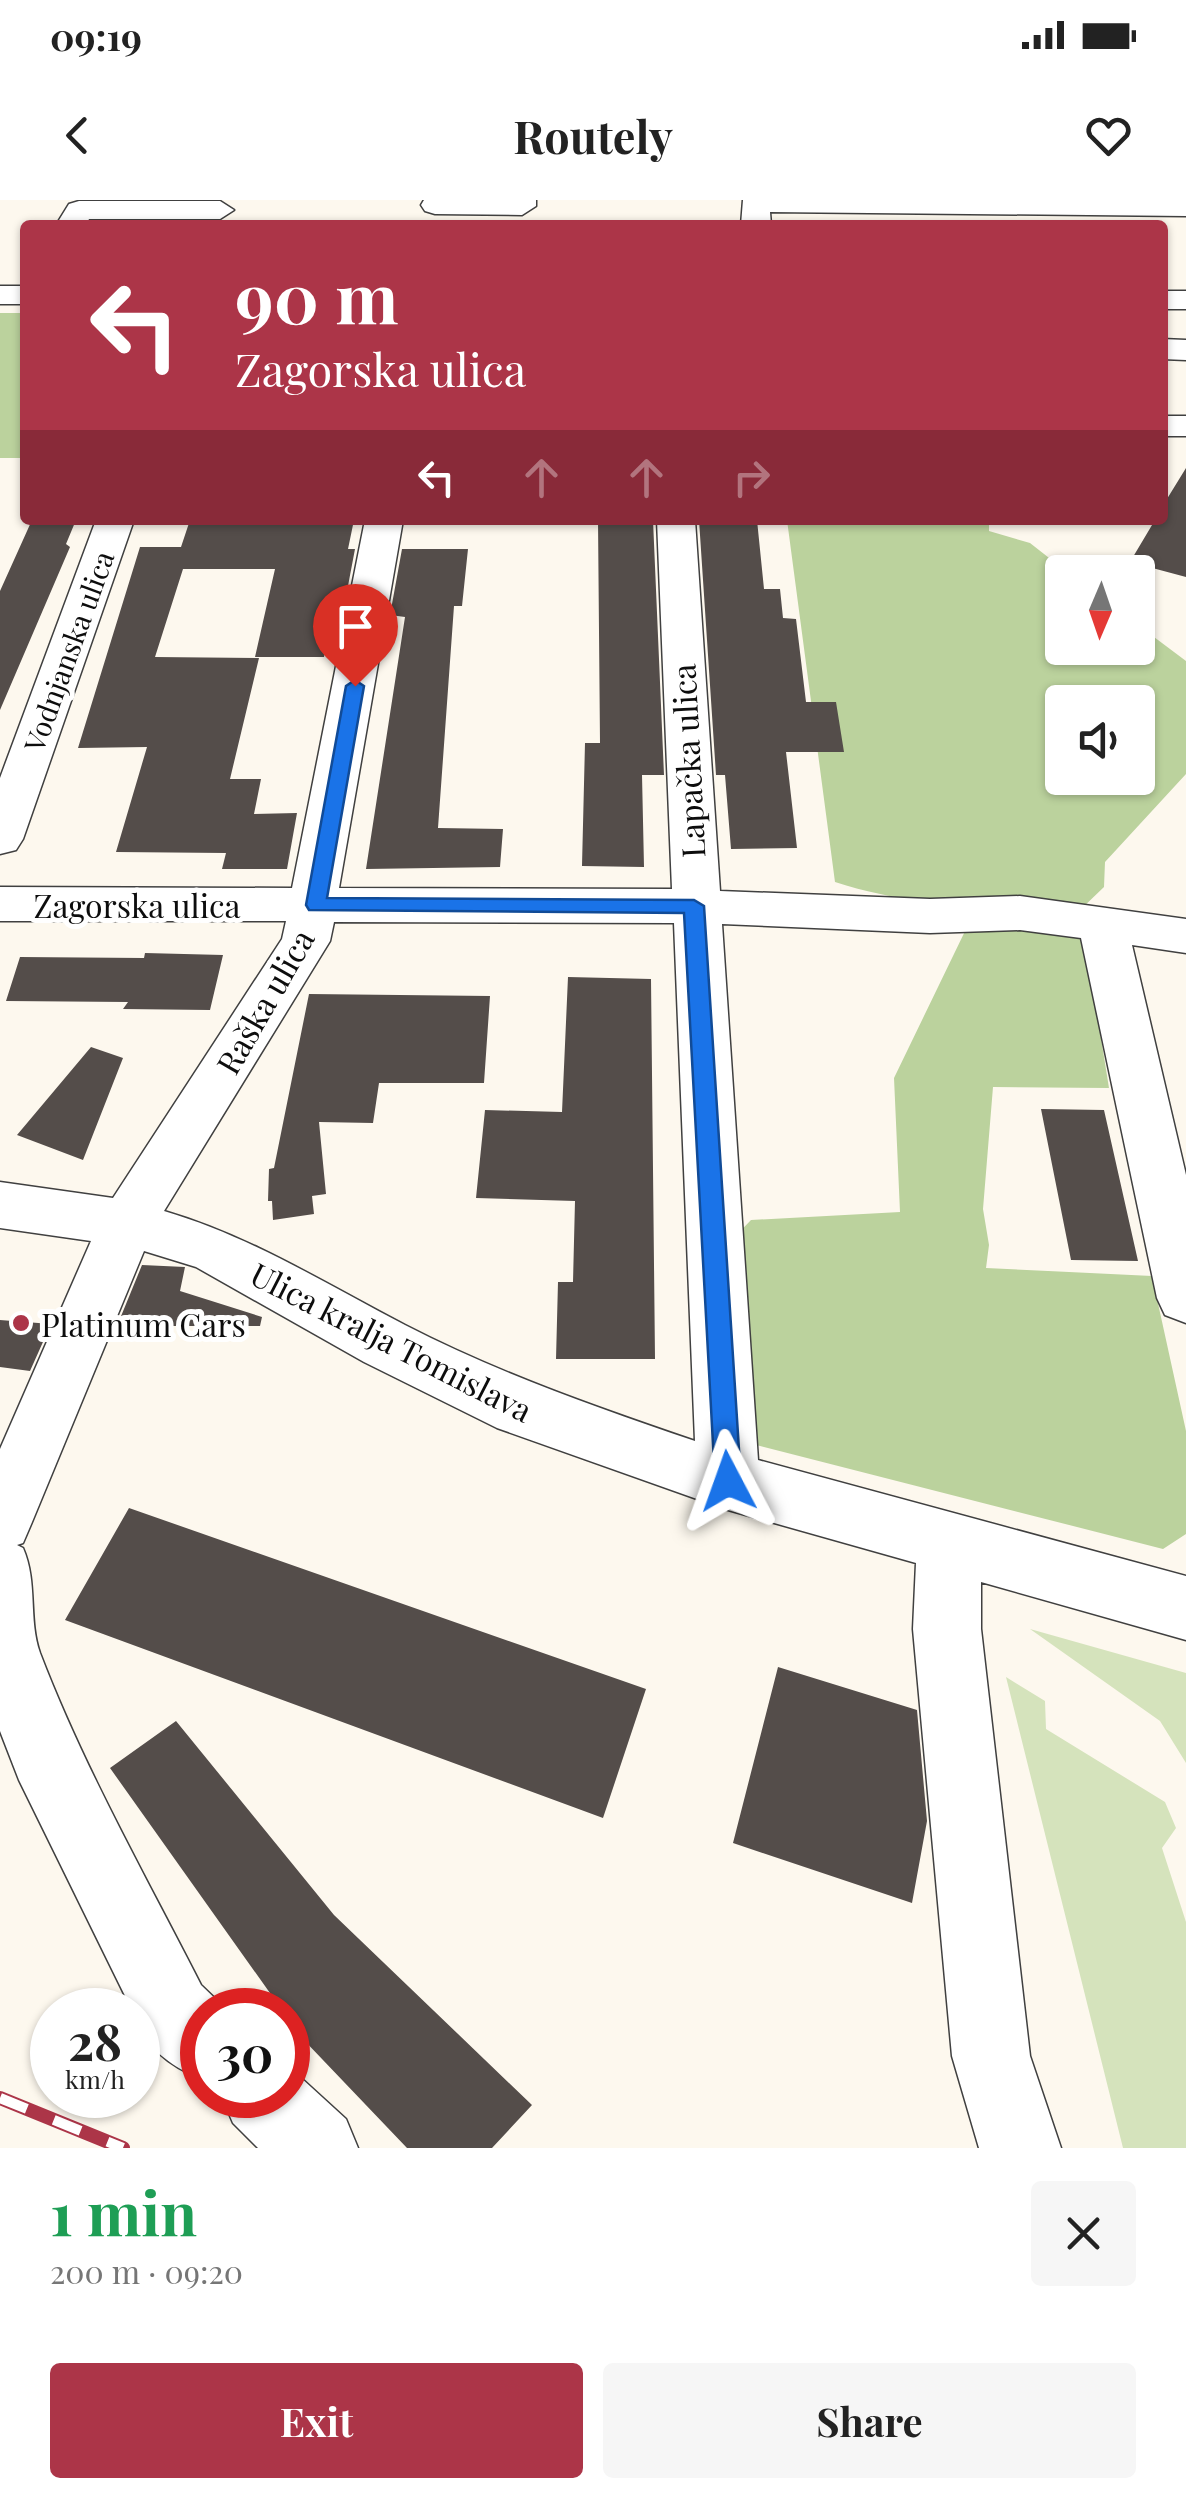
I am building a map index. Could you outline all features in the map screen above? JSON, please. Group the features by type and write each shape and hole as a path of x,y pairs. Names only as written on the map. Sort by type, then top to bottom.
{"street":[{"path":"434,210 522,206 522,200"},
{"path":"756,220 754,203 1186,207"},
{"path":"74,220 79,210 219,212"},
{"name":"Vodnjanska ulica","path":"0,840 113,525"},
{"name":"Raška ulica","path":"0,1522 127,1223 300,952 316,905 383,525"},
{"name":"Lapačka ulica","path":"676,525 728,1481"},
{"name":"Zagorska ulica","path":"0,904 694,906 892,916 1020,913 1102,927"},
{"path":"1186,936 1102,927 1171,1174 1186,1298"},
{"name":"Ulica kralja Tomislava","path":"0,1206 127,1223 213,1249 385,1344 518,1409 728,1481 1186,1608"},
{"path":"949,1541 947,1629 991,2056 1020,2148"},
{"path":"0,1570 4,1646 44,1755 180,2018"},
{"path":"285,2118 317,2148"}],"green space":[{"path":"0,313 20,313 20,458 0,458"},
{"path":"788,525 989,525 989,531 1030,543 1045,555 1045,665 1155,665 1155,638 1186,661 1186,774 1105,862 1104,887 1079,911 986,907 895,897 835,882"},
{"path":"1032,919 1085,939 1109,1088 993,1087 983,1209 989,1245 986,1268 1152,1276 1186,1431 1186,1534 1163,1549 733,1439 725,1247 751,1220 900,1212 894,1078 968,925"},
{"path":"1030,1629 1186,1673 1186,1763 1160,1721"},
{"path":"1006,1677 1045,1701 1046,1729 1165,1802 1176,1828 1162,1848 1186,1922 1186,2148 1123,2148"}],"building":[{"path":"1186,468 1186,577 1155,569 1155,555 1134,555 1152,525 1168,525 1168,497"},
{"path":"30,525 74,525 66,544 70,547 0,710 0,591"},
{"path":"188,525 353,525 348,549 355,549 344,607 333,605 324,657 255,657 275,569 183,569 155,657 259,658 230,779 261,779 254,814 297,813 287,869 222,869 226,853 116,852 147,747 78,748 140,547 181,547"},
{"path":"598,525 653,525 664,775 642,775 644,867 582,866 585,743 600,743"},
{"path":"699,525 758,525 764,589 780,589 783,618 796,619 806,702 836,702 844,752 786,752 797,848 731,849 725,775 716,775"},
{"path":"402,549 468,549 462,606 454,606 438,828 503,829 500,867 366,869 405,617 390,615"},
{"path":"145,953 223,955 210,1010 123,1009 128,1002 6,1001 20,957 144,958"},
{"path":"568,977 651,979 655,1359 556,1359 558,1282 573,1282 575,1201 476,1198 485,1110 562,1112"},
{"path":"309,994 490,996 484,1083 379,1083 373,1123 319,1122 326,1194 312,1196 314,1214 273,1220 272,1201 268,1201 269,1169 274,1168"},
{"path":"91,1047 123,1058 83,1160 17,1135"},
{"path":"1041,1109 1104,1110 1138,1261 1071,1260"},
{"path":"142,1265 185,1267 180,1291 262,1317 260,1326 117,1326"},
{"path":"0,1320 51,1324 30,1371 0,1367"},
{"path":"129,1508 646,1689 603,1818 65,1620"},
{"path":"778,1667 917,1710 927,1821 912,1903 733,1843"},
{"path":"176,1721 334,1915 532,2105 492,2148 407,2148 310,2046 310,1988 266,1988 110,1768"}],"railway":[{"path":"0,2098 123,2148"}],"place":[{"name":"Platinum Cars","path":"21,1323"}],"route":[{"path":"355,686 316,905 694,906 728,1481"}]}
